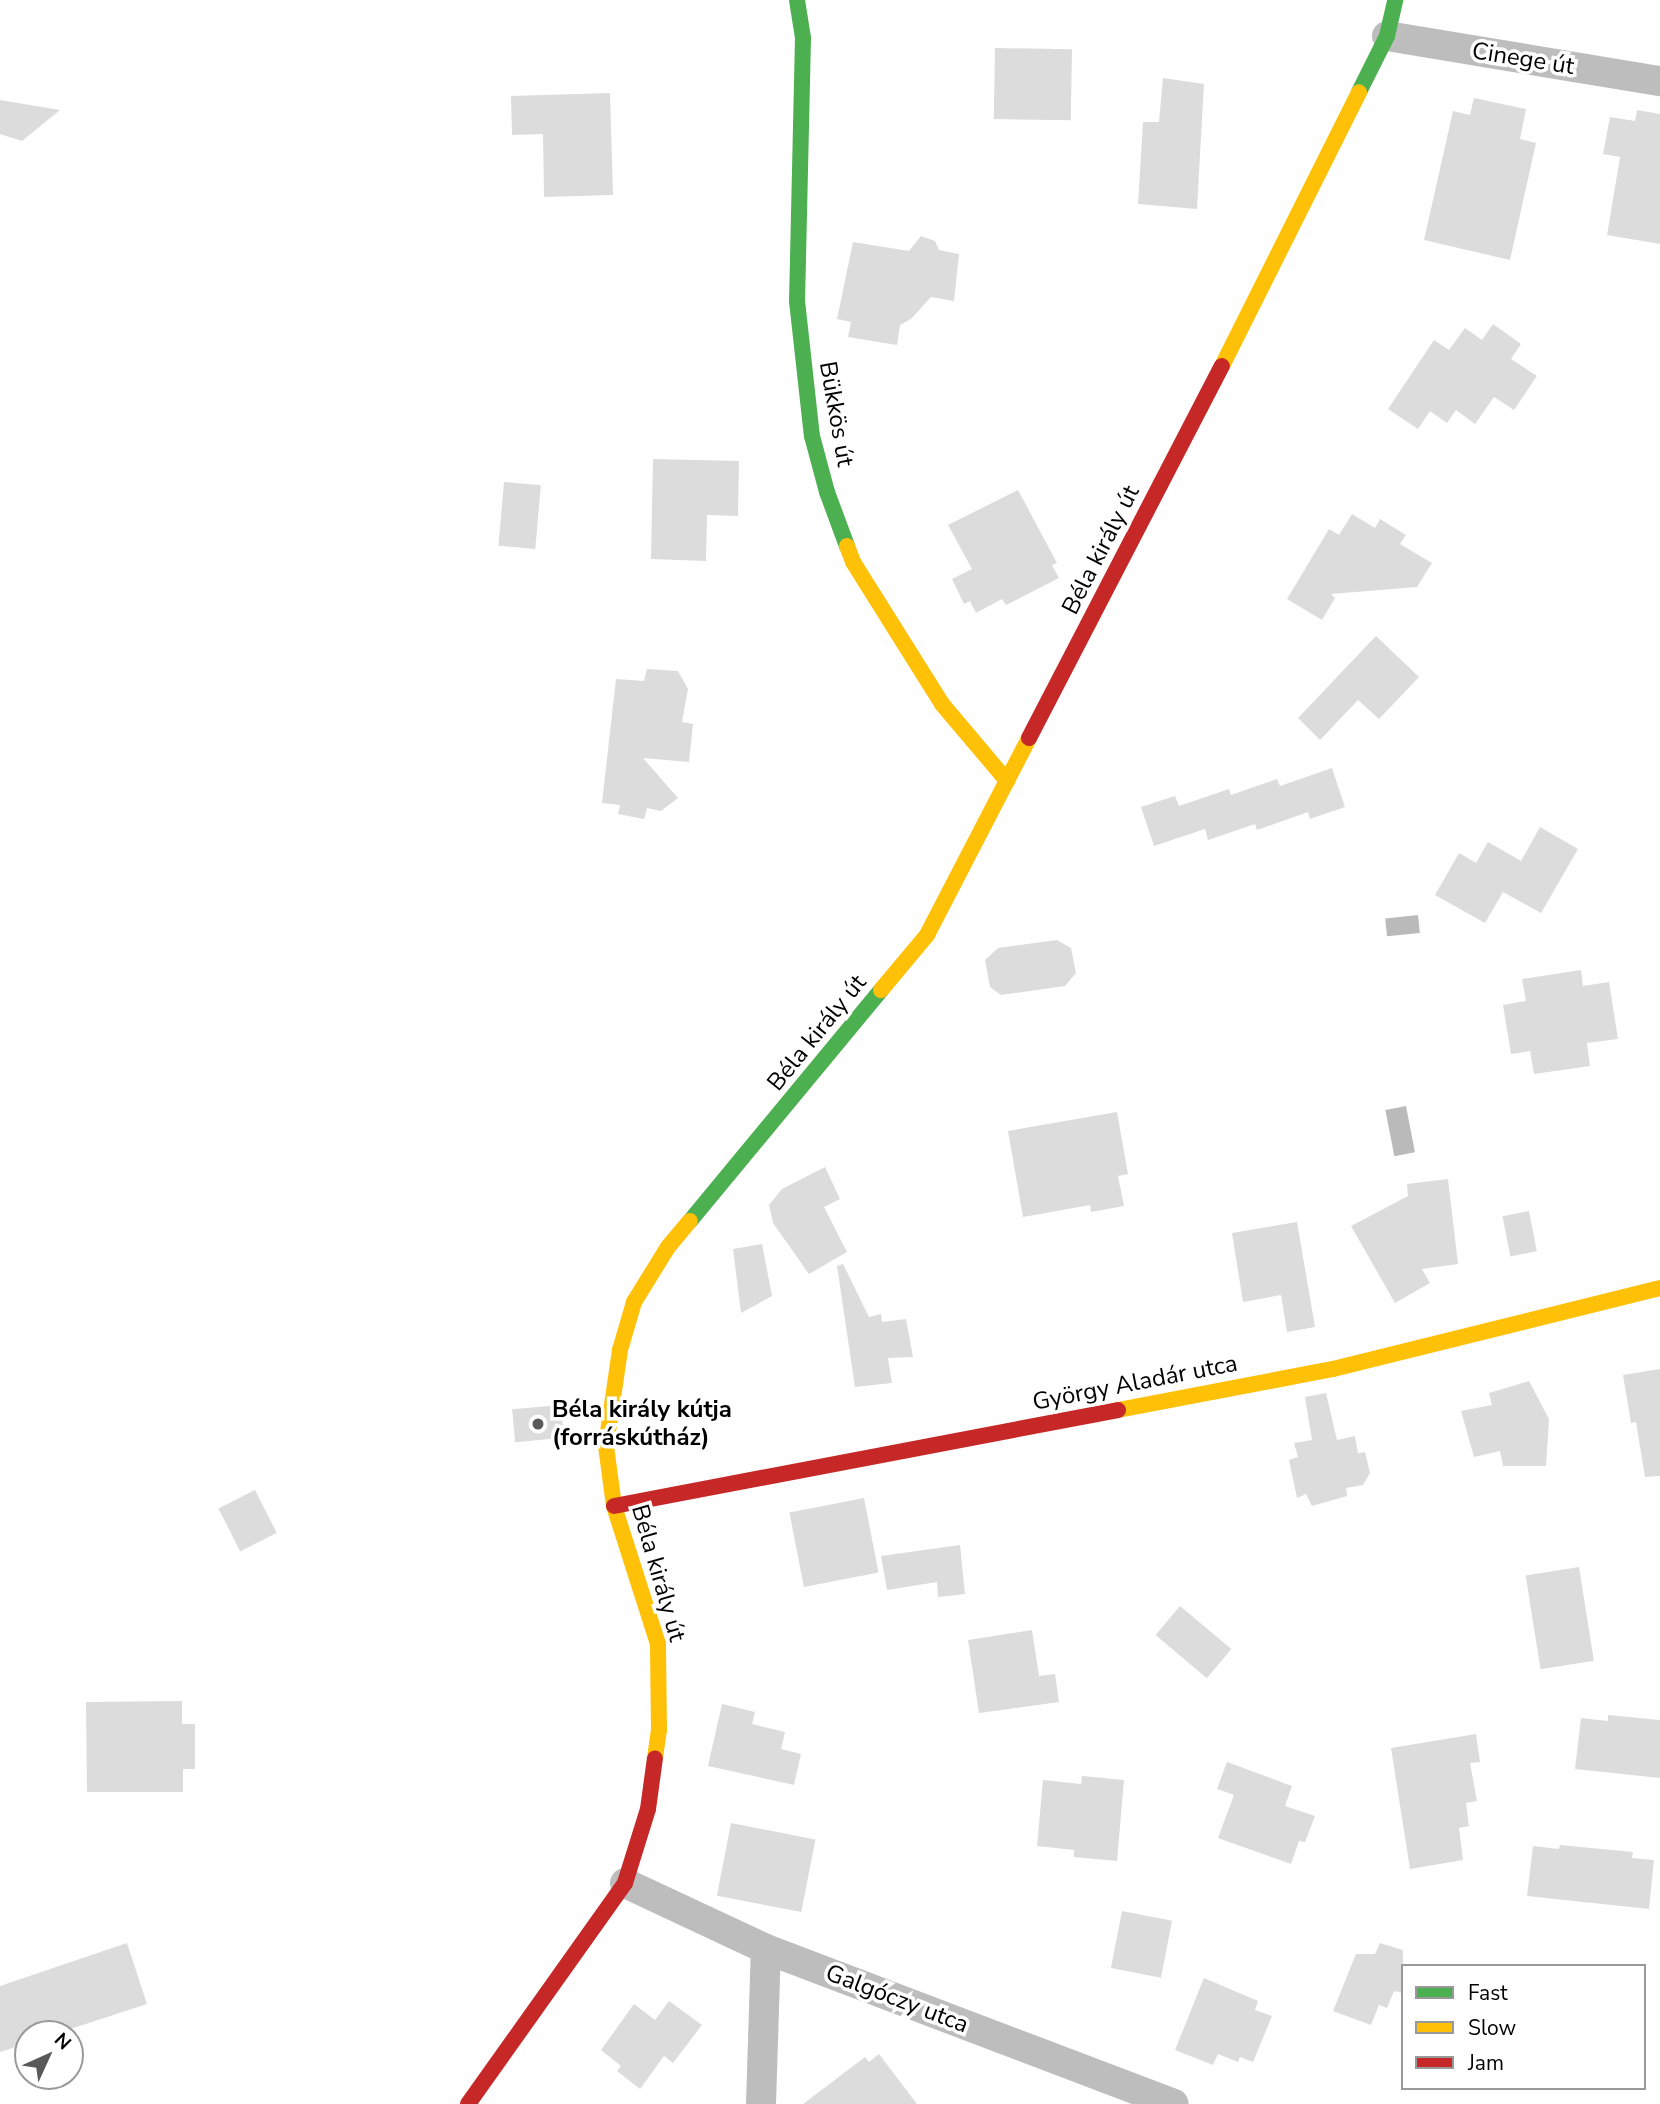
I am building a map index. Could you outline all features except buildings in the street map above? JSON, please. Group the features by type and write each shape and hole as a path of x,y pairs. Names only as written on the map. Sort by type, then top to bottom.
{"street":[{"name":"Bükkös út","path":"797,0 803,38 797,301 812,436 827,492 853,562 942,704 1007,781"},
{"name":"Béla király út","path":"468,2104 625,1883 650,1796 659,1730 658,1644 614,1506 606,1446 620,1350 634,1302 668,1247 927,935 1275,263 1387,37 1395,0"},
{"name":"Cinege út","path":"1387,37 1660,81"},
{"name":"György Aladár utca","path":"614,1506 1333,1369 1660,1288"},
{"name":"Galgóczy utca","path":"625,1883 766,1949 1173,2104"},
{"path":"761,2104 766,1949"}],"shaded area":[{"path":"1418,915 1420,933 1387,936 1385,918"},
{"path":"1406,1106 1415,1152 1394,1156 1385,1110"}],"traffic: fast":[{"path":"797,0 803,38 797,301 812,436 827,492 847,546"},
{"path":"1359,92 1387,36 1395,0"},
{"path":"690,1221 881,990"}],"traffic: slow":[{"path":"1222,366 1359,92"},
{"path":"847,546 853,562 942,704 1007,781"},
{"path":"881,990 927,935 1029,738"},
{"path":"655,1758 659,1730 658,1644 614,1506 606,1446 620,1350 634,1302 668,1247 690,1221"},
{"path":"1118,1410 1333,1369 1660,1288"}],"traffic: jam":[{"path":"1029,738 1222,366"},
{"path":"614,1506 1118,1410"},
{"path":"468,2104 625,1883 648,1809 655,1758"}],"place":[{"name":"Béla király kútja (forráskútház)","path":"538,1424"}]}
